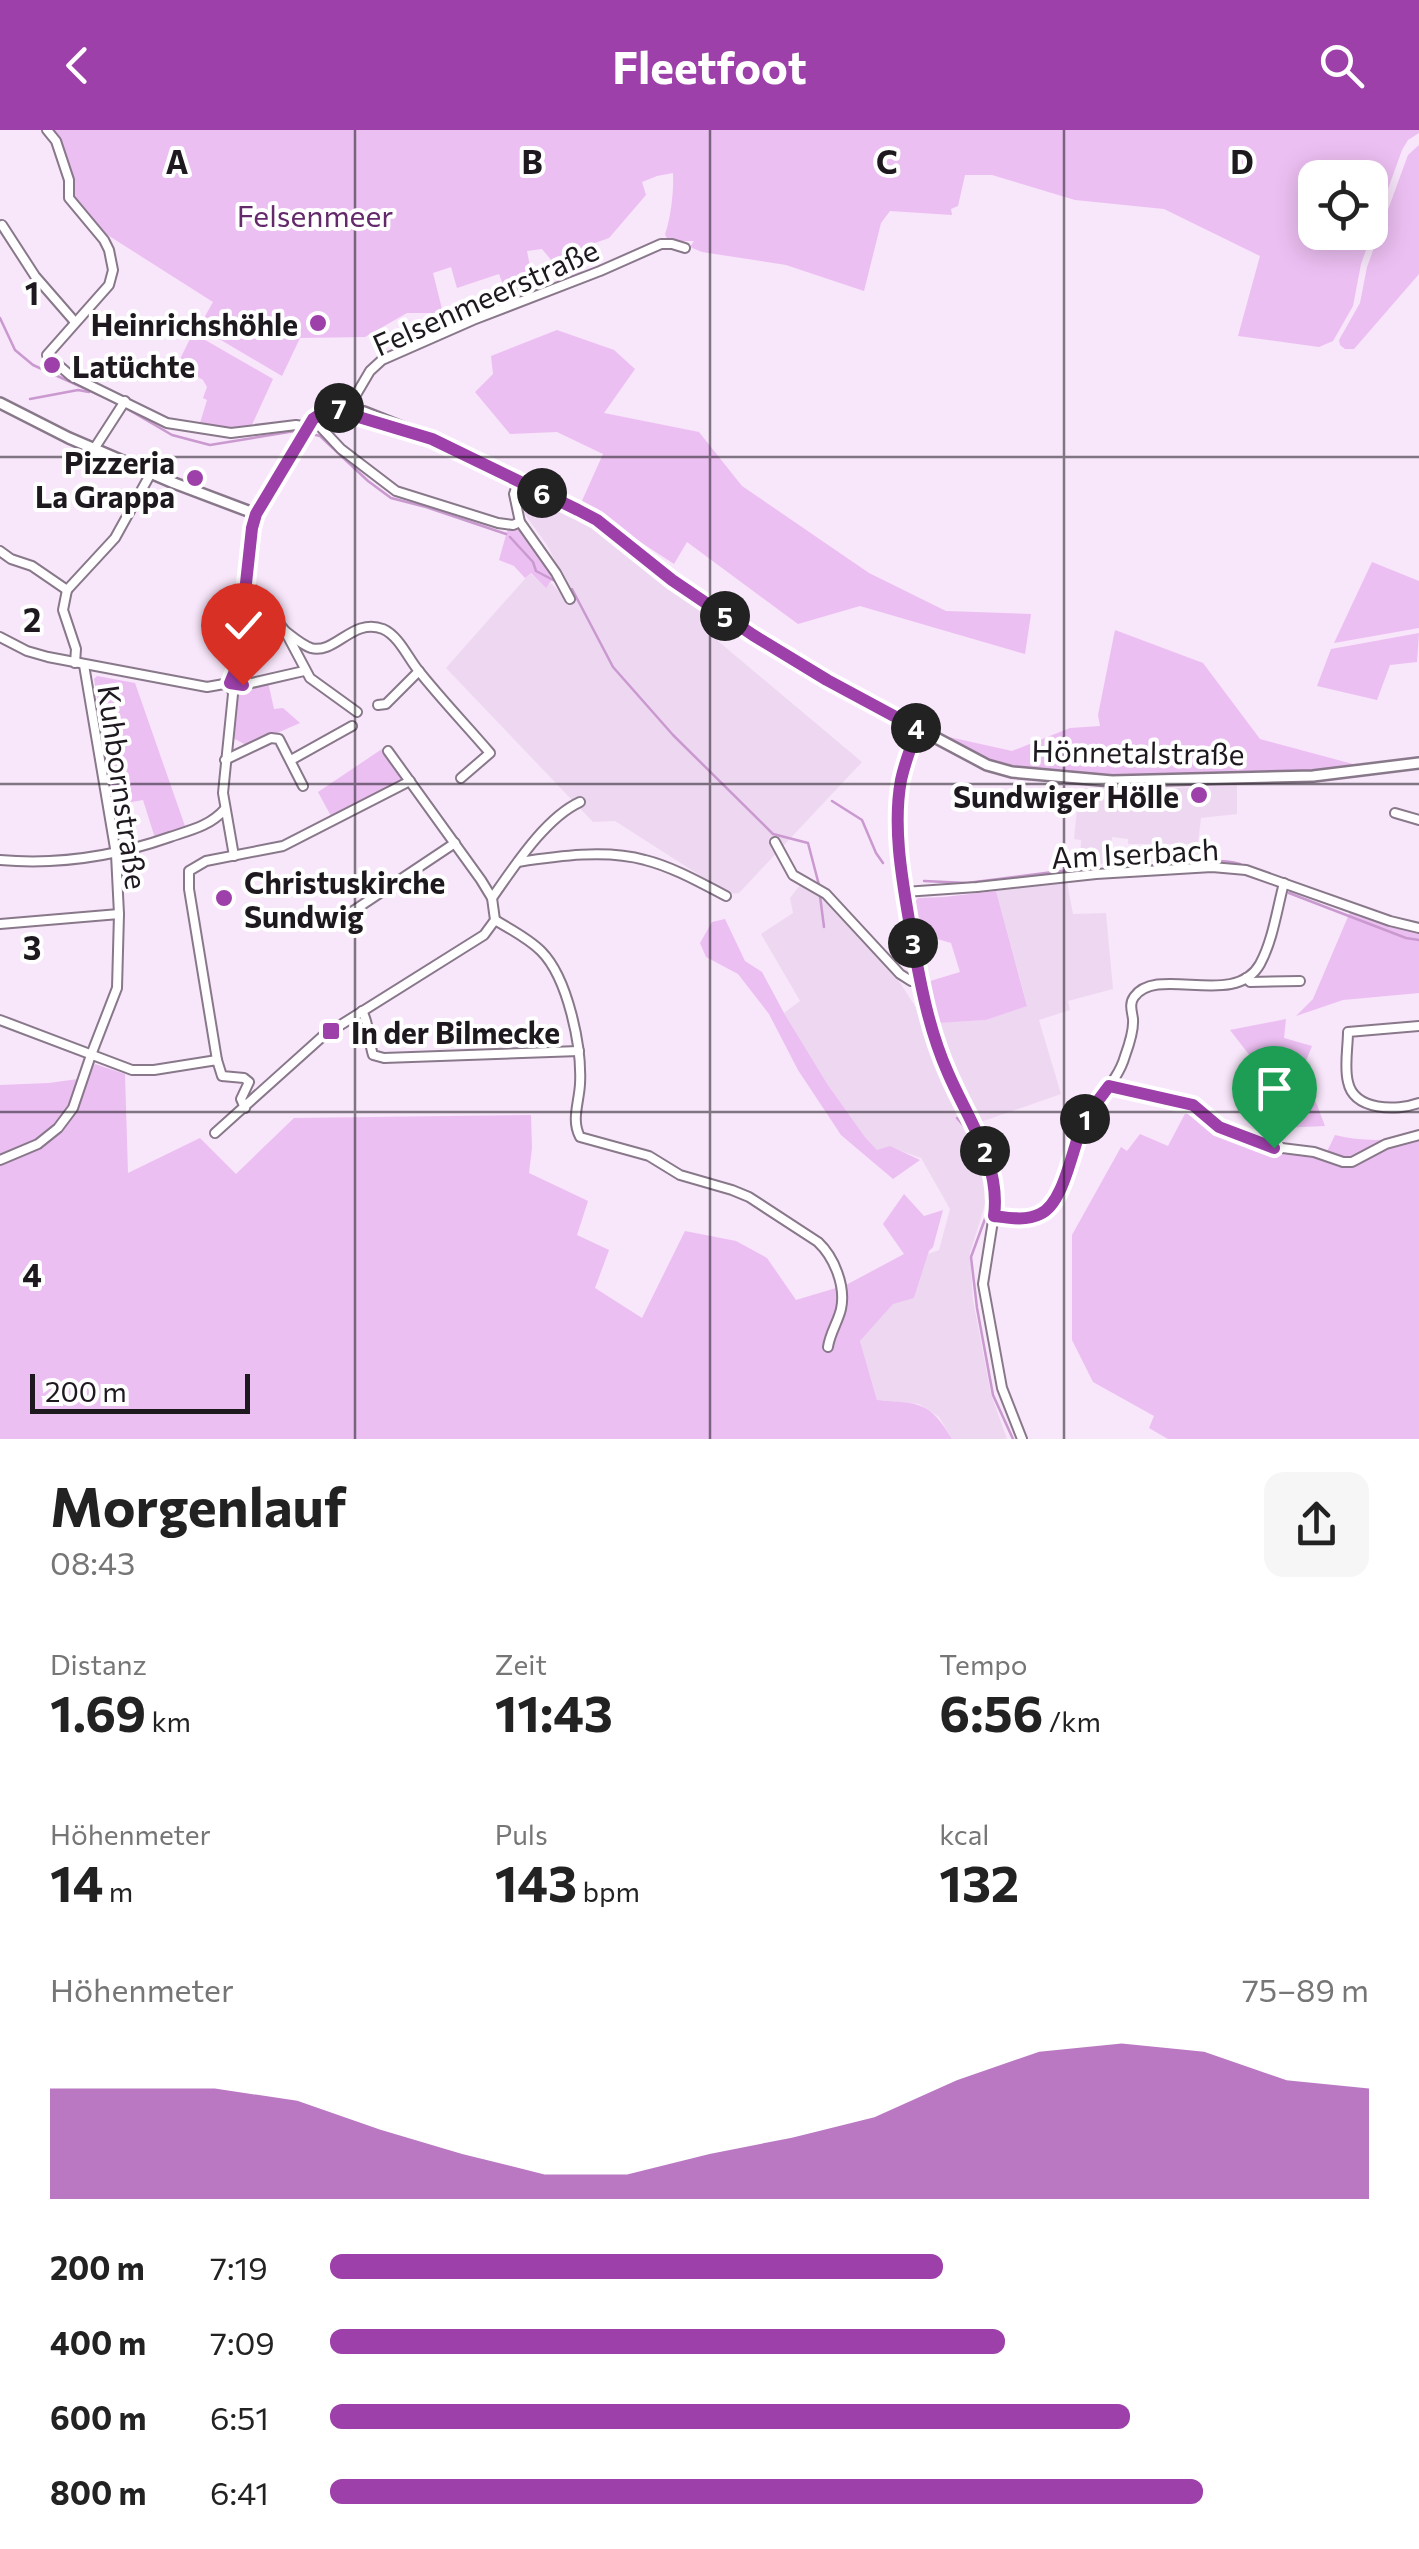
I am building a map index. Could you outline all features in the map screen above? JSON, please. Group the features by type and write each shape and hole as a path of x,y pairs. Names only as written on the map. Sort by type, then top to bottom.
{"main road":[{"path":"0,402 94,449 256,514 310,423 328,409 347,410"},
{"name":"Hönnetalstraße","path":"347,410 364,412 432,439 597,520 672,580 753,635 827,680 999,768 1112,781 1313,776 1419,763"}],"street":[{"path":"47,130 56,141 69,180 70,198 104,240 113,270 108,285 47,354 71,376 123,404 181,426 232,433 310,423 396,491 498,524 520,522"},
{"path":"2,225 35,276 75,322"},
{"name":"Felsenmeerstraße","path":"347,410 370,371 382,360 661,244 685,248"},
{"path":"94,449 123,404"},
{"path":"0,551 32,566 67,590 115,538 151,473"},
{"path":"518,482 514,494 520,522 570,599"},
{"path":"234,856 225,808 233,694 230,683 237,666 256,514"},
{"path":"246,581 285,631 304,671 356,712"},
{"name":"Kuhbornstraße","path":"0,1160 38,1144 58,1128 73,1108 117,988 116,854 80,664 64,610 67,590"},
{"path":"285,631 308,647 321,649 351,631 373,628 395,638 490,752 461,778"},
{"path":"0,638 27,650 80,664 207,687 243,685 304,671"},
{"path":"378,705 386,704 419,671"},
{"path":"290,760 352,726"},
{"path":"918,729 907,754 899,793 904,892 928,1016 948,1074 981,1138 994,1186 994,1216 983,1284 1002,1388 1022,1439"},
{"path":"226,760 271,738 279,739 303,786"},
{"path":"214,1133 323,1036 484,935 495,920 492,898 388,751"},
{"path":"245,1108 241,1102 249,1082 222,1076 216,1060 187,880 189,871 197,865 284,846 410,781"},
{"path":"492,898 548,826 580,802"},
{"path":"0,860 45,861 116,854 206,826 225,808"},
{"path":"1394,813 1419,820"},
{"path":"775,842 793,875 826,894 900,974 911,981 920,980"},
{"path":"344,917 455,844"},
{"path":"518,862 601,855 644,859 726,896"},
{"name":"Am Iserbach","path":"904,892 1197,867 1246,870 1419,928"},
{"path":"994,1216 1038,1216 1057,1197 1086,1118 1124,1062 1133,1029 1134,997 1164,982 1207,986 1246,978 1260,964 1265,952 1284,883"},
{"name":"Kuhbornstraße","path":"0,924 119,914"},
{"path":"495,920 540,950 555,970 571,1015 578,1051 580,1096 575,1126 580,1138 648,1156 680,1175 749,1197 818,1242 826,1250 842,1290 841,1310 828,1347"},
{"path":"1246,978 1250,982 1300,982"},
{"path":"362,1011 374,1055 384,1058 578,1051"},
{"path":"0,1020 132,1070 216,1060"},
{"path":"1419,1026 1348,1032 1347,1072 1350,1088 1362,1101 1392,1108 1419,1103"},
{"path":"1109,1086 1193,1105 1219,1127 1274,1148 1297,1149 1352,1162 1386,1144 1419,1136"}],"shaded area":[{"path":"525,492 591,521 727,622 718,641 862,762 739,893 729,894 615,821 593,822 446,668 530,573 545,587 551,583 567,600 573,597 547,545 516,502"},
{"path":"1237,785 1237,814 1201,818 1198,844 1128,844 1128,839 1112,837 1111,863 1080,866 1081,840 1074,839 1079,788"},
{"path":"1067,882 1073,914 1106,913 1113,989 1068,1001 1070,1010 1039,1020 1061,1094 969,1126 988,1195 970,1253 973,1300 991,1394 1007,1439 952,1439 939,1417 919,1404 877,1400 860,1341 893,1303 914,1298 928,1254 939,1250 950,1209 921,1158 890,1147 877,1150 828,1085 784,1013 800,1001 761,934 793,913 790,898 800,885 827,899 895,975 926,1023 986,1020 1027,1005 996,891"}],"green space":[{"name":"Felsenmeer","path":"49,130 1419,130 1402,150 1388,189 1388,160 1298,160 1298,250 1366,250 1353,306 1333,341 1319,347 1238,336 1260,256 1164,209 1075,200 992,175 965,175 952,215 890,211 881,223 864,291 786,265 702,252 690,247 694,241 668,241 665,234 672,204 673,173 642,182 646,195 609,238 586,246 582,274 570,279 567,266 552,261 542,249 527,251 535,292 509,301 499,274 457,288 451,267 433,273 443,313 407,313 365,337 300,338 282,376 199,327 213,302 106,234 71,198 71,185"},
{"path":"1419,145 1419,274 1354,349 1345,349 1339,340 1360,303 1373,250 1388,250 1388,210 1408,155"},
{"path":"557,330 614,350 635,369 604,413 699,432 742,486 869,573 946,611 1031,614 1025,654 860,606 798,624 687,542 674,564 581,503 603,454 557,432 510,434 475,392 493,374 491,356"},
{"path":"193,333 273,379 251,427 232,429 200,423 207,387 203,380 177,365"},
{"path":"508,528 520,529 554,577 546,588 531,573 525,578 514,566 499,560"},
{"path":"1372,562 1419,581 1419,628 1334,643"},
{"path":"1115,630 1203,663 1260,739 1364,767 1109,776 1016,767 982,757 940,735 1012,751 1070,728 1100,726 1098,715"},
{"path":"1419,633 1417,662 1390,665 1377,700 1317,686 1331,649"},
{"path":"97,676 135,683 186,829 155,838 143,800 115,805 94,679"},
{"path":"268,682 274,709 283,708 300,723 248,746 231,737 236,694 241,687"},
{"path":"382,749 405,780 331,816 318,792"},
{"path":"996,891 1027,1006 986,1020 937,1023 927,982 960,972 951,943 917,933 913,905 918,898"},
{"path":"1350,912 1419,933 1419,993 1343,1000 1296,1016 1313,999"},
{"path":"725,919 745,961 762,972 828,1085 865,1137 877,1150 890,1146 920,1160 893,1179 841,1135 798,1070 769,1014 738,974 706,957 700,943 712,922"},
{"path":"1286,1019 1284,1038 1312,1046 1303,1068 1325,1126 1278,1128 1264,1074 1230,1030"},
{"path":"95,1064 125,1074 128,1173 200,1138 236,1174 294,1118 531,1115 529,1173 588,1201 577,1235 609,1250 595,1288 642,1318 685,1231 736,1241 767,1258 796,1300 846,1285 904,1254 883,1224 904,1194 924,1216 943,1210 914,1298 893,1304 860,1341 877,1400 922,1406 952,1439 0,1439 0,1085 85,1078"},
{"path":"1187,1110 1215,1129 1249,1142 1323,1160 1335,1135 1377,1140 1419,1135 1419,1439 1168,1439 1149,1428 1154,1416 1093,1382 1072,1340 1072,1235 1121,1147 1127,1151 1140,1134 1168,1146"}],"waterway":[{"path":"0,318 15,350 33,365 117,403 172,435 210,445 295,431"},
{"path":"30,399 78,390 89,392"},
{"path":"312,434 320,436 391,498 506,534"},
{"path":"510,537 533,562 536,571 557,582"},
{"path":"572,589 613,667 673,735 773,834 808,843 819,885"},
{"path":"832,801 862,820 883,863"},
{"path":"1127,866 1213,861 1240,864"},
{"path":"924,881 967,883 1084,868"},
{"path":"1289,893 1419,940"},
{"path":"820,896 824,927"},
{"path":"957,1118 975,1139 988,1187 989,1208 971,1257 993,1395 1013,1439"}],"place":[{"name":"Heinrichshöhle","path":"318,323"},
{"name":"Latüchte","path":"52,365"},
{"name":"Pizzeria La Grappa","path":"195,478"},
{"name":"Sundwiger Hölle","path":"1199,795"},
{"name":"Christuskirche Sundwig","path":"224,898"},
{"name":"In der Bilmecke","path":"331,1031"}],"route":[{"path":"243,685 230,683 237,666 253,524 266,495 313,419 328,409 340,408 432,439 597,520 672,580 753,635 918,729 907,754 899,793 904,892 924,1004 948,1074 981,1138 994,1186 994,1216 1038,1216 1048,1209 1057,1197 1079,1132 1109,1086 1183,1101 1219,1127 1274,1148"}]}
